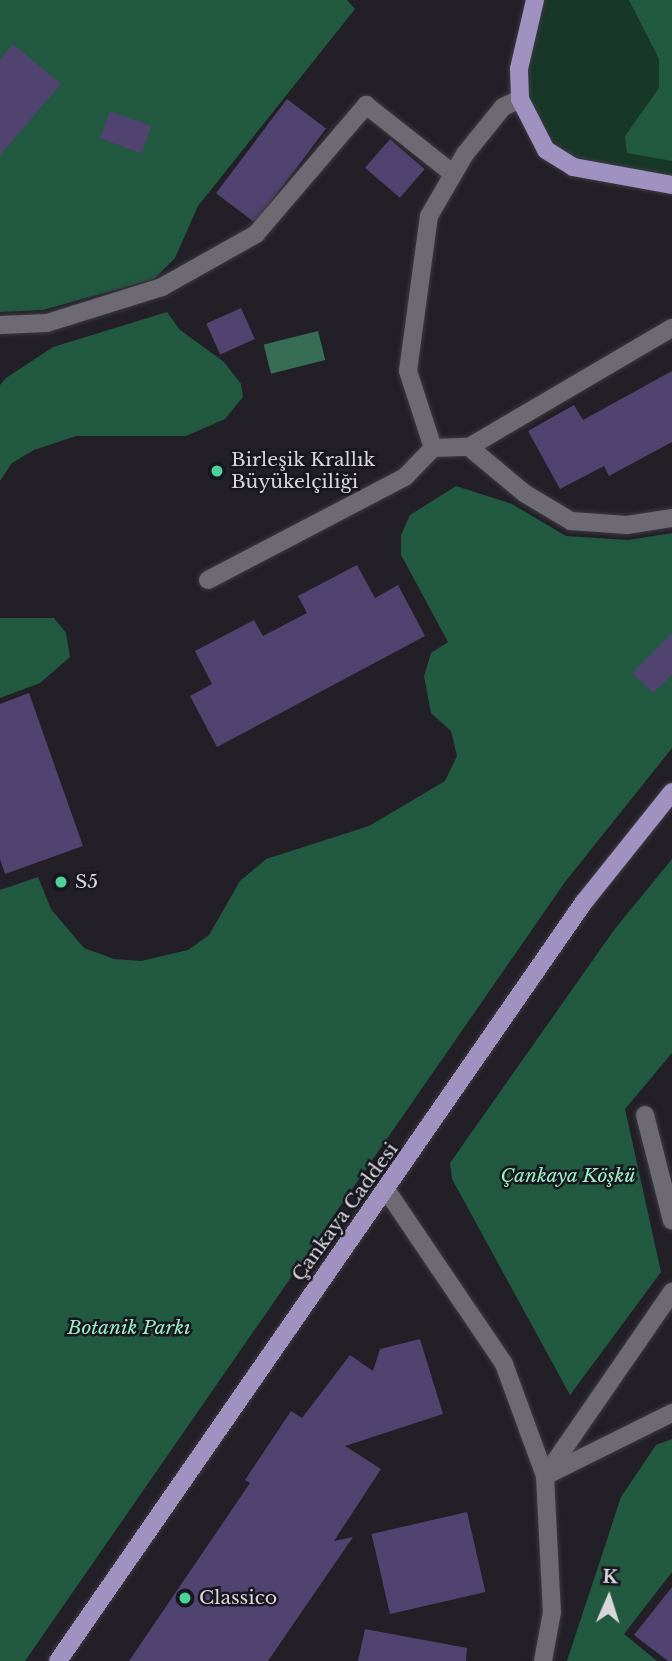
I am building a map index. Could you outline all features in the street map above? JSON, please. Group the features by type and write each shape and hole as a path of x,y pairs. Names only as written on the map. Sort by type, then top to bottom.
{"main road":[{"path":"534,0 519,69 520,99 546,150 573,167 672,185"},
{"name":"Çankaya Caddesi","path":"58,1661 387,1191 584,902 672,792"}],"street":[{"path":"433,448 408,371 422,246 429,216 452,173 503,107 520,99"},
{"path":"0,325 47,323 162,287 256,234 366,105 452,173"},
{"path":"208,580 405,477 433,448 469,447 672,328"},
{"path":"469,447 524,493 571,521 627,525 672,518"},
{"path":"645,1115 672,1221"},
{"path":"387,1191 504,1364 545,1476 552,1612 543,1661"},
{"path":"545,1476 672,1292"},
{"path":"545,1476 672,1413"}],"shaded area":[{"path":"535,0 672,0 672,185 647,183 546,150 519,69"},
{"path":"318,331 325,360 271,374 264,345"}],"green space":[{"path":"0,0 347,0 355,9 198,206 175,258 154,279 43,310 0,312"},
{"path":"629,0 672,0 672,161 627,153 625,136 659,88 659,59"},
{"path":"167,312 180,330 224,362 241,384 243,397 225,419 186,436 76,436 34,450 12,463 0,481 0,385 6,378 53,347"},
{"name":"Botanik Parkı","path":"456,486 512,504 566,536 628,540 672,533 672,748 565,882 25,1661 0,1661 0,890 38,877 51,909 84,948 114,959 141,961 188,950 209,935 240,881 266,859 369,826 445,781 457,756 451,731 431,713 424,676 431,653 448,642 401,555 401,535 410,515"},
{"path":"0,618 54,618 66,633 70,657 40,683 0,698"},
{"name":"Çankaya Köşkü","path":"672,859 672,1053 625,1109 661,1272 570,1395 452,1179 450,1163 614,930"},
{"path":"672,1439 672,1572 624,1634 657,1661 567,1661 621,1497 656,1445"}],"building":[{"path":"13,44 61,84 0,155 0,59"},
{"path":"287,99 326,128 255,223 216,193"},
{"path":"110,111 151,126 141,153 100,138"},
{"path":"390,139 425,169 400,198 365,168"},
{"path":"241,308 255,339 220,355 206,323"},
{"path":"672,371 672,442 609,476 604,466 560,489 528,431 574,405 583,420"},
{"path":"357,565 375,598 398,585 425,636 217,747 190,696 212,684 195,651 254,620 263,636 307,613 298,596"},
{"path":"672,633 672,675 653,693 632,673"},
{"path":"29,693 83,846 5,874 0,859 0,704"},
{"path":"420,1339 443,1414 345,1446 381,1469 334,1541 353,1537 268,1661 129,1661 250,1483 245,1480 291,1411 302,1418 350,1355 373,1371 380,1349"},
{"path":"467,1512 485,1592 390,1614 372,1534"},
{"path":"672,1587 672,1661 668,1661 634,1635"},
{"path":"365,1629 467,1648 466,1661 358,1661"}],"place":[{"name":"Birleşik Krallık Büyükelçiliği","path":"217,471"},
{"name":"S5","path":"61,882"},
{"name":"Classico","path":"185,1598"}]}
